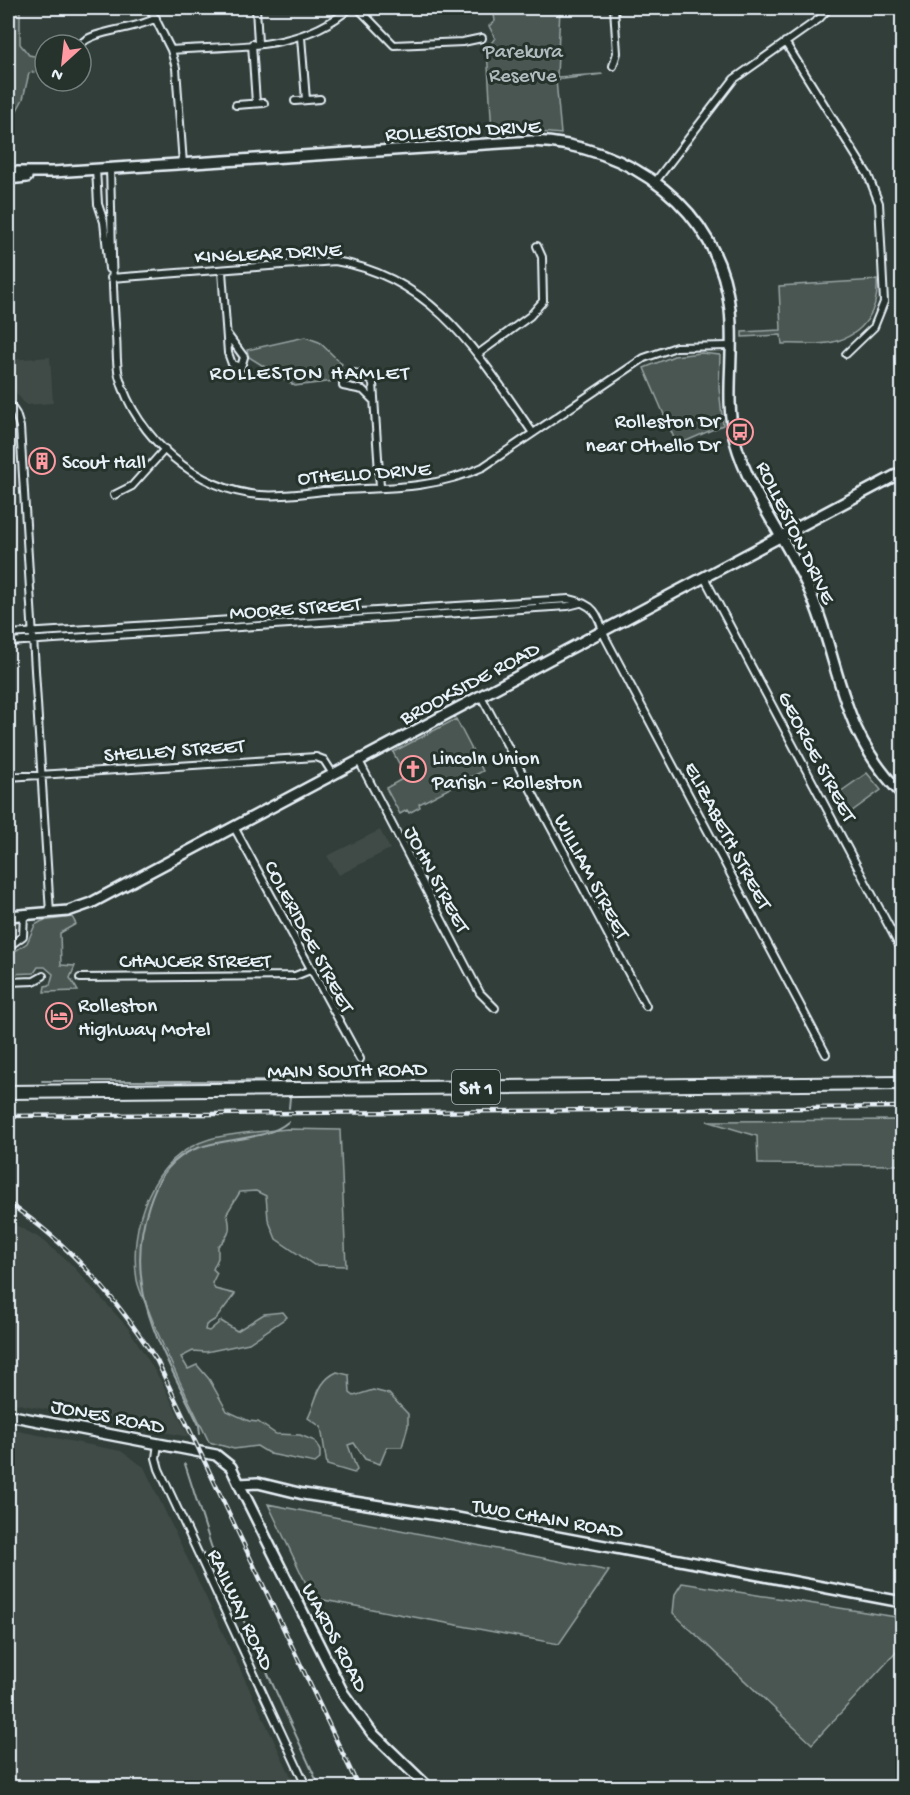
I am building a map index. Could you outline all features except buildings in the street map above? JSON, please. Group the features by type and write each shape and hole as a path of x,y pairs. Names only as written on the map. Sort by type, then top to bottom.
{"highway":[{"name":"MAIN SOUTH ROAD","path":"8,1092 903,1083"}],"street":[{"path":"150,8 171,50 178,86 183,164"},
{"path":"256,8 256,103"},
{"path":"171,50 301,37 326,26 350,8"},
{"path":"358,8 394,45 464,42 482,38"},
{"path":"614,8 617,54 614,66"},
{"path":"656,182 724,89 743,70 819,19 829,8"},
{"path":"93,37 143,26 156,18"},
{"path":"301,37 306,100"},
{"path":"785,42 866,171 878,197 884,305 874,327 846,354"},
{"path":"295,101 320,99"},
{"path":"236,105 264,103"},
{"name":"ROLLESTON DRIVE","path":"8,172 96,170 532,141 594,152 626,164 656,182 690,214 712,247 728,297 730,346 728,397 735,440 747,472 803,578 819,615 844,704 853,724 876,763 903,794"},
{"name":"OTHELLO DRIVE","path":"110,169 111,275 119,376 141,420 165,449 187,469 218,487 262,495 426,486 457,479 483,467 644,358 676,347 730,346"},
{"name":"OTHELLO DRIVE","path":"96,170 98,204 104,222 107,262 111,275"},
{"name":"ROLLESTON DRIVE","path":"8,179 53,172"},
{"path":"478,354 530,316 543,301 542,257 537,246"},
{"name":"KINGLEAR DRIVE","path":"111,275 222,271 335,261 361,265 409,290 440,310 478,354 533,433"},
{"path":"222,271 228,350 232,364 241,367 244,357 227,334"},
{"path":"374,401 363,390 345,387 341,383 343,375 350,372 370,379 374,387 380,487"},
{"path":"8,402 16,414 20,427 50,913"},
{"path":"114,495 132,486 165,449"},
{"name":"BROOKSIDE ROAD","path":"8,916 68,911 86,905 903,472"},
{"name":"GEORGE STREET","path":"704,577 903,951"},
{"name":"MOORE STREET","path":"8,634 561,599 584,602"},
{"path":"584,602 591,606 603,631"},
{"name":"MOORE STREET","path":"8,642 568,606 584,602"},
{"name":"ELIZABETH STREET","path":"603,631 826,1054"},
{"name":"WILLIAM STREET","path":"481,696 646,1006"},
{"name":"SHELLEY STREET","path":"8,777 316,757 326,761 333,774"},
{"name":"JOHN STREET","path":"359,761 480,993 495,1008"},
{"name":"COLERIDGE STREET","path":"234,827 360,1059"},
{"path":"8,947 23,936 24,914"},
{"name":"CHAUCER STREET","path":"80,978 295,976 310,970"},
{"path":"8,982 34,981 43,976"},
{"name":"JONES ROAD","path":"8,1415 202,1451 225,1461 239,1484"},
{"name":"RAILWAY ROAD","path":"158,1443 156,1458 161,1473 307,1788"},
{"name":"TWO CHAIN ROAD","path":"239,1484 258,1483 303,1494 469,1520 903,1602"},
{"name":"WARDS ROAD","path":"239,1484 343,1693 372,1732 429,1788"}],"shaded area":[{"path":"50,357 53,403 26,405 12,388 10,360"},
{"path":"380,830 390,849 339,875 327,856"},
{"path":"8,1221 38,1237 70,1263 129,1329 161,1381 189,1437 8,1402"},
{"path":"8,1429 121,1451 144,1467 296,1787 8,1787"}],"green space":[{"path":"8,8 20,8 20,44 29,55 33,56 33,72 29,73 23,99 8,127"},
{"name":"Parekura Reserve","path":"493,8 560,8 557,77 603,74 556,80 561,134 528,131 492,133 487,49 495,38 489,26 495,21"},
{"path":"877,280 875,301 867,320 853,334 844,339 821,344 782,344 781,335 742,337 742,332 781,330 779,286"},
{"path":"305,337 319,342 342,364 336,371 334,381 295,386 249,357 247,350"},
{"path":"701,353 720,355 719,388 723,425 677,445 644,368 674,356"},
{"path":"456,719 483,771 419,804 420,807 409,813 407,810 400,814 386,788 406,777 393,752"},
{"path":"867,773 881,790 844,817 833,797"},
{"path":"72,917 76,924 60,933 61,965 75,966 70,978 78,991 44,992 45,986 50,985 53,974 45,967 38,967 34,973 8,974 8,956 27,943 35,925 42,921"},
{"path":"902,1120 902,1165 758,1164 757,1136 707,1121"},
{"path":"287,1129 340,1130 346,1266 314,1265 276,1239 268,1219 266,1196 256,1191 240,1192 227,1213 229,1231 218,1246 218,1258 213,1269 217,1273 212,1283 215,1289 235,1294 216,1319 206,1325 205,1330 209,1331 221,1321 237,1331 264,1314 283,1312 287,1317 249,1343 206,1352 193,1351 181,1357 188,1369 197,1365 209,1379 227,1411 249,1421 258,1422 276,1434 300,1435 315,1441 320,1451 320,1459 315,1463 270,1454 257,1446 234,1449 209,1442 141,1293 135,1259 136,1237 148,1195 173,1160 190,1148 210,1139"},
{"path":"337,1372 349,1375 350,1393 354,1396 373,1390 389,1394 408,1414 408,1426 402,1447 387,1447 380,1464 365,1459 354,1443 348,1445 357,1470 354,1473 327,1465 321,1427 308,1418 321,1386 325,1380"},
{"path":"268,1504 609,1571 559,1644 313,1598"},
{"path":"682,1583 902,1618 902,1646 812,1744 673,1613 675,1594"}],"waterway":[{"path":"42,1081 290,1081"},
{"path":"289,1108 290,1097"},
{"path":"200,1434 199,1425 160,1345 143,1292 140,1265 142,1236 149,1205 155,1189 168,1168 188,1152 200,1147 267,1133 288,1122"},
{"path":"185,1464 215,1558 320,1788"}],"railway":[{"path":"8,1116 902,1107"},
{"path":"8,1203 52,1236 91,1274 126,1316 157,1361 359,1788"}],"place":[{"name":"Rolleston Dr near Othello Dr","path":"740,432"},
{"name":"Scout Hall","path":"42,461"},
{"name":"Lincoln Union Parish - Rolleston","path":"413,769"},
{"name":"Rolleston Highway Motel","path":"59,1016"}],"district":[{"name":"ROLLESTON HAMLET","path":"310,371"}]}
